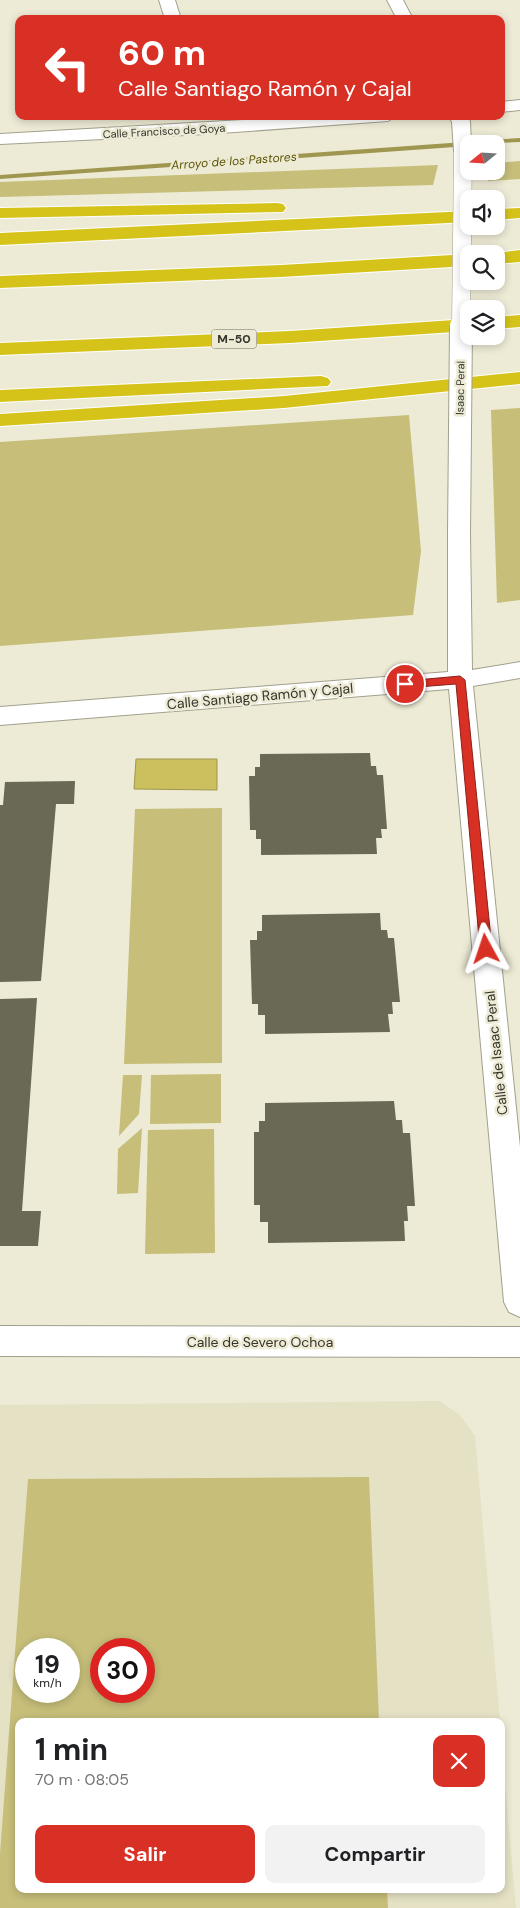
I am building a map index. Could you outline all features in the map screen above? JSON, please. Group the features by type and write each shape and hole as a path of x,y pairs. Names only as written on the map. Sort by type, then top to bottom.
{"highway":[{"path":"505,200 520,199"},
{"path":"0,213 345,207 460,202"},
{"path":"505,214 520,213"},
{"path":"0,238 460,216"},
{"path":"505,257 520,256"},
{"path":"0,282 281,271 460,261"},
{"path":"505,322 520,321"},
{"name":"M-50","path":"0,349 290,337 460,326"},
{"path":"0,396 520,373"},
{"path":"0,420 284,402 520,378"},
{"path":"0,434 124,426 284,402"}],"street":[{"path":"168,0 172,15"},
{"path":"395,0 403,15"},
{"path":"505,107 520,105"},
{"name":"Calle Francisco de Goya","path":"0,139 205,123 283,120"},
{"name":"Isaac Peral","path":"459,534 463,151 460,120"},
{"name":"Calle de Isaac Peral","path":"459,534 460,680 520,1302"},
{"name":"Calle Santiago Ramón y Cajal","path":"0,716 460,680 520,670"},
{"name":"Calle de Severo Ochoa","path":"0,1341 520,1342"}],"shaded area":[{"path":"520,161 520,179 505,180 505,162"},
{"path":"438,165 433,185 0,197 0,182"},
{"path":"520,408 520,600 497,603 491,410"},
{"path":"409,415 421,551 413,615 0,646 0,442"},
{"path":"136,759 217,759 217,790 134,789"},
{"path":"222,808 222,1063 124,1064 135,809"},
{"path":"221,1074 221,1123 150,1124 151,1075"},
{"path":"123,1075 142,1075 139,1114 119,1136"},
{"path":"142,1128 138,1193 117,1194 118,1149"},
{"path":"214,1129 215,1253 145,1254 148,1130"},
{"path":"439,1401 460,1415 475,1436 500,1718 15,1718 15,1893 505,1893 505,1786 516,1908 0,1908 0,1405"},
{"path":"369,1477 379,1718 15,1718 15,1893 387,1893 388,1908 0,1908 0,1854 15,1653 15,1703 80,1703 80,1638 16,1638 28,1479"}],"building":[{"path":"370,753 371,766 376,766 377,775 383,775 387,829 381,829 382,838 376,838 377,854 261,855 261,839 256,839 256,830 250,830 249,776 255,776 255,767 260,767 260,754"},
{"path":"75,781 74,804 56,804 41,981 0,982 0,805 3,805 5,782"},
{"path":"380,913 381,930 387,930 388,938 394,938 400,1002 392,1002 393,1014 388,1014 390,1032 265,1034 265,1015 258,1015 258,1004 252,1004 250,940 257,940 257,931 262,931 262,915"},
{"path":"37,998 22,1211 41,1211 38,1246 0,1246 0,999"},
{"path":"394,1101 396,1120 402,1120 403,1133 410,1133 415,1206 407,1206 408,1221 404,1221 405,1241 268,1243 268,1222 260,1222 260,1205 254,1205 254,1132 259,1132 259,1121 265,1121 265,1103"}],"waterway":[{"name":"Arroyo de los Pastores","path":"505,141 520,140"},
{"name":"Arroyo de los Pastores","path":"0,177 22,177 460,145"}],"route":[{"path":"405,684 460,680 486,949"}]}
